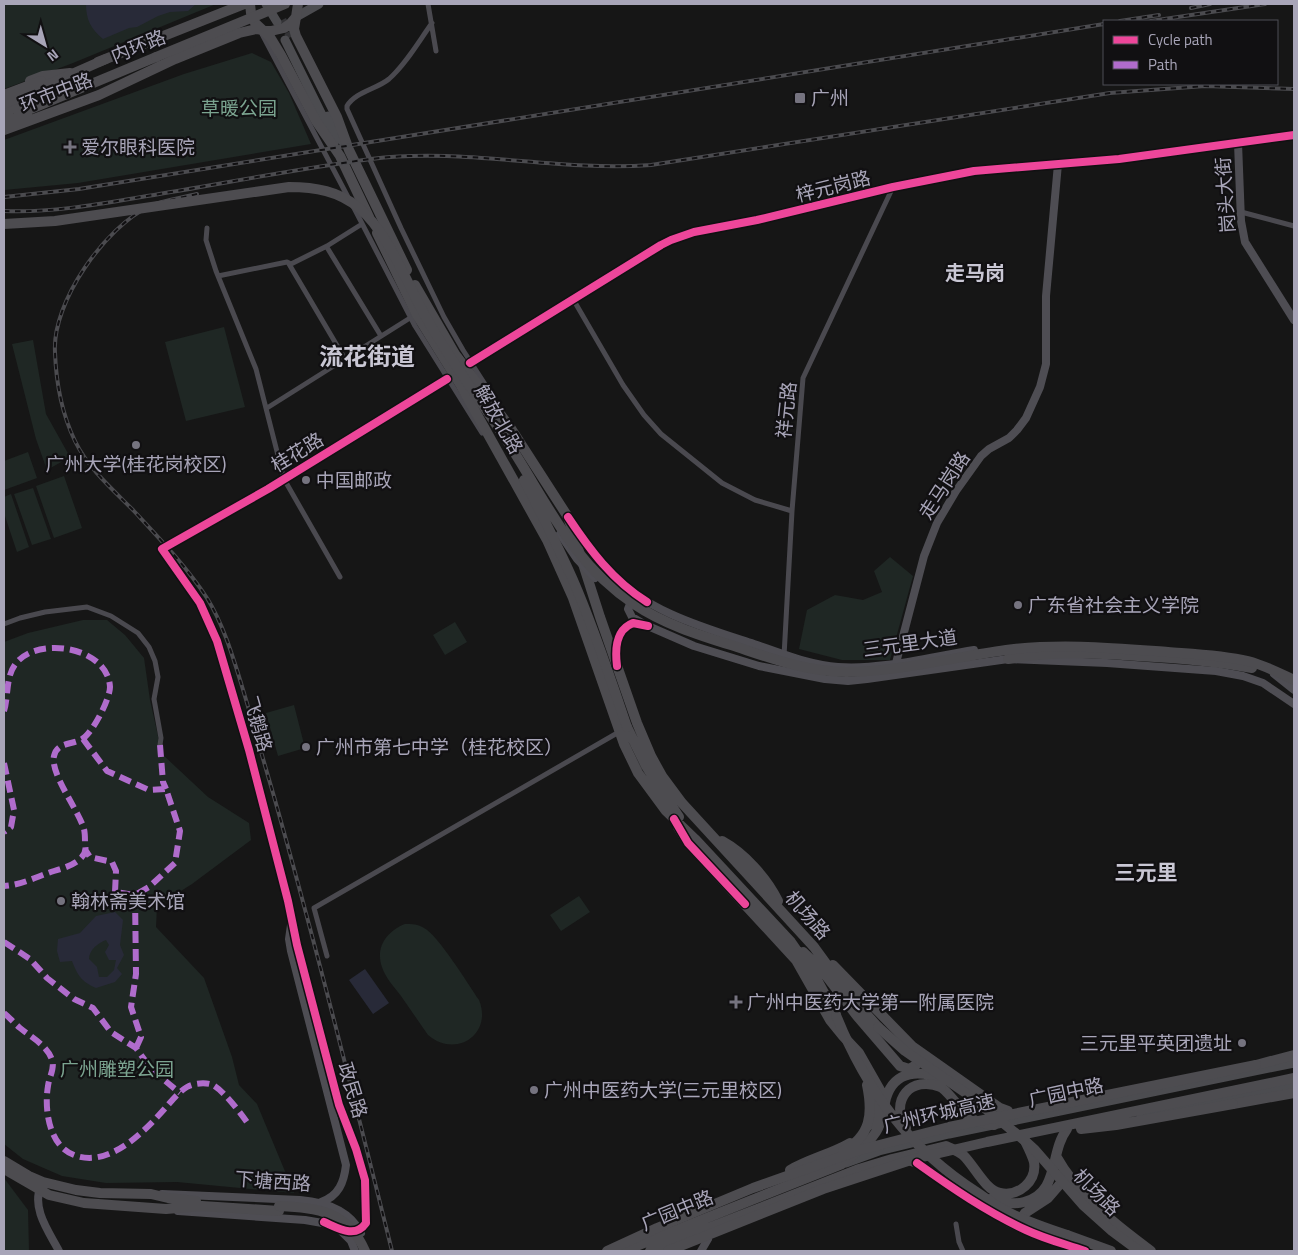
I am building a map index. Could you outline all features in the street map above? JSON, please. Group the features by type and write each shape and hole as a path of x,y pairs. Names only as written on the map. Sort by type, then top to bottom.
{"highway":[{"name":"内环路","path":"4,104 106,59 242,4"},
{"name":"环市中路","path":"4,97 70,73 242,4"},
{"path":"250,4 251,13 259,29"},
{"path":"4,112 155,55 272,4"},
{"name":"内环路","path":"4,121 155,55 285,4"},
{"name":"解放北路","path":"298,4 294,29 337,117 344,153 410,303 460,384 522,493 564,576 582,622"},
{"name":"环市中路","path":"4,130 106,92 175,59 239,33 259,29 271,31 281,29 290,24 296,17"},
{"name":"解放北路","path":"259,29 274,42 316,121 344,153 427,308 455,354 501,415 568,517"},
{"path":"4,97 106,59"},
{"path":"4,121 175,59"},
{"path":"4,91 43,76 70,73"},
{"path":"4,224 55,222 282,188 313,188 336,194 359,208 377,228 436,335 482,402 566,538 586,563 610,587 635,605 662,620 693,632 790,664 814,670 836,672 878,670 1019,649 1091,646 1228,658 1258,664 1294,680"},
{"path":"482,402 540,510 568,569 596,636 623,729 654,780 695,839"},
{"path":"545,536 552,537 562,530 568,517"},
{"path":"568,517 617,666"},
{"path":"582,622 584,616 591,612 598,614 600,617"},
{"name":"机场路","path":"582,622 638,773 654,797 695,839 748,902 791,942 816,978 836,1015 851,1052 866,1079 897,1123 952,1176 1013,1215 1112,1251"},
{"path":"1008,659 1032,655 1083,652 1224,663 1258,669 1294,680"},
{"name":"机场路","path":"617,666 638,723 657,766 676,796 712,835 734,848 745,858 774,893 785,915 814,947 839,982 878,1027 905,1051 1027,1136 1041,1157 1074,1196 1139,1251"},
{"path":"674,819 688,843 748,902 796,960 830,1020 860,1052 880,1090 876,1113 860,1135 842,1148 806,1161 790,1170"},
{"path":"791,942 821,969 856,1016 900,1066 906,1069 912,1068 918,1064 922,1054"},
{"path":"814,947 902,1037 922,1054 1000,1108 1008,1111"},
{"name":"广州环城高速","path":"607,1251 752,1188 860,1150 973,1122 1256,1066 1294,1055"},
{"path":"842,1164 862,1148 877,1131 891,1088 902,1077 920,1073 938,1078 960,1089"},
{"name":"广州环城高速","path":"665,1249 878,1170 946,1151 1027,1136 1294,1078"},
{"path":"790,1170 843,1151 855,1144 868,1122 870,1107 866,1079"},
{"path":"919,1146 904,1125 900,1115 903,1098 906,1092 913,1086 930,1083 941,1087 971,1119 980,1123 994,1125"},
{"path":"946,1146 962,1154 992,1189 1001,1194 1012,1193 1023,1189 1032,1176 1034,1165 1027,1136 1116,1125 1227,1098 1294,1090"},
{"path":"1227,1098 1294,1100"},
{"path":"980,1195 1001,1203 1020,1203 1029,1201 1040,1194 1050,1182 1060,1142 1067,1129"},
{"name":"广园中路","path":"650,1251 665,1249 730,1219 821,1183 892,1159 946,1146"},
{"path":"1056,1156 1068,1175 1101,1211 1151,1251"},
{"path":"892,1159 908,1160 917,1163 976,1203 1017,1226 1085,1251"},
{"name":"下塘西路","path":"4,1161 60,1198 84,1203 166,1209 202,1206 313,1208 337,1216 354,1232 367,1251"},
{"name":"广园中路","path":"624,1251 842,1164"},
{"name":"下塘西路","path":"4,1169 41,1186 90,1192 151,1194 185,1200 279,1208 328,1217 349,1234 360,1251"},
{"path":"1017,1226 1022,1217 1048,1198 1068,1175"}],"main road":[{"path":"266,4 279,21 272,4"},
{"path":"296,17 304,4"},
{"path":"296,17 319,4"},
{"name":"解放北路","path":"288,38 344,153"},
{"path":"1258,662 1281,671 1294,673"},
{"path":"1008,1111 1294,1055"},
{"name":"广园中路","path":"842,1164 899,1146 1294,1063"},
{"path":"1274,1068 1294,1069"},
{"path":"1194,1075 1207,1082"},
{"name":"广园中路","path":"946,1146 1198,1095 1227,1098 1257,1084 1294,1090"},
{"path":"1130,1096 1142,1086"},
{"path":"1067,1129 1273,1090 1294,1090"},
{"path":"1184,1107 1198,1095"},
{"path":"1008,1111 1040,1115 1056,1102 1083,1106"},
{"path":"1132,1108 1151,1114"},
{"path":"1067,1129 1088,1117"},
{"path":"665,1249 679,1251 810,1198 917,1163"},
{"path":"599,1251 660,1222 790,1170"},
{"path":"766,1179 783,1186"},
{"path":"810,1198 821,1183"},
{"path":"719,1212 730,1193"},
{"path":"757,1219 776,1201"},
{"path":"708,1239 730,1219"}],"street":[{"path":"428,4 436,51"},
{"path":"432,23 394,74 384,82 353,99 347,106 347,109 451,330 495,400 501,415"},
{"path":"259,29 410,318 447,379 522,493"},
{"path":"1238,143 1294,135"},
{"name":"梓元岗路","path":"470,363 661,246 684,235 800,211 893,187 988,169 1119,158 1238,143"},
{"name":"岗头大街","path":"1238,143 1241,212 1245,242 1294,320"},
{"name":"走马岗路","path":"896,663 924,556 937,523 956,491 981,456 989,449 1009,438 1017,430 1026,418 1040,387 1046,364 1046,296 1058,164"},
{"name":"祥元路","path":"784,656 792,511 803,378 893,187"},
{"path":"1241,212 1294,226"},
{"path":"218,276 287,262 291,264 327,246 362,224"},
{"path":"207,228 206,240 218,276 256,369 284,479 340,577"},
{"path":"328,250 381,336"},
{"path":"289,263 345,359"},
{"path":"574,299 623,385 644,415 661,434 722,483 755,500 792,511"},
{"path":"267,408 410,318"},
{"name":"桂花路","path":"162,549 284,479 447,379"},
{"path":"460,384 492,424 563,540 585,568 606,588 649,618 679,632 786,670"},
{"name":"三元里大道","path":"568,517 592,553 608,571 647,602 678,618 784,656 808,662 838,667 863,666 896,663 1008,645 1057,642 1134,646 1200,651 1241,657 1258,662 1294,690"},
{"name":"飞鹅路","path":"162,549 200,603 217,641 251,756 292,921"},
{"path":"647,602 635,599 628,609 632,617 648,626"},
{"path":"4,624 45,612 87,607 111,616 138,633 149,647 158,677 154,699 161,738 160,745"},
{"name":"三元里大道","path":"617,666 616,650 620,634 633,623 648,626 716,653 751,664 815,677 857,680 1008,659 1138,665 1230,673 1262,683 1294,704"},
{"path":"327,956 314,908 623,729"},
{"name":"政民路","path":"292,921 290,932 291,951 346,1165 344,1179 337,1193 322,1202"},
{"name":"政民路","path":"292,921 339,1105 356,1149 365,1180 366,1222 359,1230"},
{"path":"41,1186 38,1200 40,1213 59,1251"},
{"name":"下塘西路","path":"151,1194 194,1194 322,1202 348,1216 359,1230 367,1251"},
{"path":"322,1202 324,1210 321,1222 349,1232 359,1230"},
{"name":"下塘西路","path":"166,1209 192,1213 321,1222 344,1234 355,1251"},
{"path":"956,1224 959,1242 964,1251"},
{"path":"701,1251 708,1239"}],"green space":[{"path":"4,4 216,4 73,63 4,89"},
{"name":"草暖公园","path":"252,53 271,62 289,93 311,144 78,183 4,190 4,140 184,74"},
{"path":"224,327 245,407 186,421 165,342"},
{"path":"33,340 46,414 70,457 47,470 36,439 12,344"},
{"path":"28,452 37,478 4,490 4,461"},
{"path":"64,476 82,528 54,538 36,486"},
{"path":"33,488 51,539 32,545 14,494"},
{"path":"11,494 29,547 17,552 4,513 4,497"},
{"path":"890,557 913,576 890,660 842,660 799,649 807,610 835,595 863,600 882,592 874,571"},
{"name":"广州雕塑公园","path":"83,620 107,620 125,635 144,658 150,700 162,754 208,797 249,823 251,840 192,884 157,906 156,927 204,978 232,1057 239,1085 257,1104 294,1193 177,1182 106,1183 62,1176 23,1159 4,1144 4,642 28,633"},
{"path":"455,622 467,642 445,655 433,635"},
{"path":"294,705 305,748 278,756 266,713"},
{"path":"579,896 590,912 561,931 550,915"},
{"path":"405,924 413,924 430,932 445,950 479,1000 482,1012 481,1023 469,1039 460,1043 450,1044 439,1042 428,1035 385,974 380,960 381,946 388,935"},
{"path":"4,1178 28,1210 29,1251 4,1251"}],"water":[{"path":"86,4 196,4 188,11 170,12 137,27 129,28 103,39 90,24"},
{"path":"115,912 123,920 120,945 124,955 117,968 122,974 115,982 96,988 81,977 72,961 60,962 57,951 58,939 80,933 96,916","holes":["106,940 109,945 105,952 109,960 116,960 114,970 107,977 99,977 97,967 89,959 89,956 94,947 103,941"]},
{"path":"365,969 389,1003 373,1014 349,980"}],"tunnel":[{"path":"282,20 291,37"}],"railway":[{"path":"1191,8 1210,4"},
{"path":"1158,20 1265,4"},
{"path":"1126,20 1159,15"},
{"path":"4,197 79,189 1103,24"},
{"path":"4,211 40,211 94,205 371,159 441,156 581,165 651,165 1110,93 1205,86 1294,89"},
{"path":"197,194 155,204 133,216 99,248 84,268 62,311 56,332 55,352 58,386 63,409 80,451 101,478 153,531 190,575 213,608 227,639 273,793 304,907 392,1251"}],"marked path":[{"path":"4,711 9,678 14,666 29,653 42,649 72,650 86,655 98,663 106,674 110,687 104,707 91,730 82,739 58,748 54,756 56,772 60,782 84,829 85,853 69,866 24,882 4,886"},
{"path":"83,739 107,771 149,790 166,789 180,831 175,863 149,887 135,895 115,892 116,871 112,862 90,857 86,851"},
{"path":"160,745 163,782 166,789"},
{"path":"4,763 14,810 11,827 4,832"},
{"path":"135,895 136,974 131,1007 141,1037 136,1048"},
{"path":"4,942 30,959 47,978 74,999 93,1008 111,1032 136,1048 152,1070 180,1093"},
{"path":"4,1013 43,1046 50,1055 53,1067 47,1095 50,1126 59,1144 74,1155 88,1158 114,1152 139,1135 182,1091 196,1084 210,1084 217,1088 249,1125"}],"cycle path":[{"path":"470,363 661,245 694,232 757,220 893,187 974,171 1119,159 1294,135"},
{"path":"324,1222 346,1231 362,1228 366,1223 365,1180 356,1149 339,1105 249,750 217,641 200,603 162,549 268,489 447,379"},
{"path":"568,517 612,574 647,602"},
{"path":"617,666 616,647 623,630 633,623 648,626"},
{"path":"674,819 688,843 745,904"},
{"path":"917,1163 970,1199 1012,1223 1040,1236 1085,1251"}],"place":[{"name":"广州","path":"800,98"},
{"name":"爱尔眼科医院","path":"70,147"},
{"name":"广州大学(桂花岗校区)","path":"136,445"},
{"name":"中国邮政","path":"306,480"},
{"name":"广东省社会主义学院","path":"1018,605"},
{"name":"广州市第七中学（桂花校区）","path":"306,747"},
{"name":"翰林斋美术馆","path":"61,901"},
{"name":"广州中医药大学第一附属医院","path":"736,1002"},
{"name":"三元里平英团遗址","path":"1242,1043"},
{"name":"广州中医药大学(三元里校区)","path":"534,1090"}],"district":[{"name":"走马岗","path":"975,273"},
{"name":"流花街道","path":"367,357"},
{"name":"三元里","path":"1146,873"}]}
